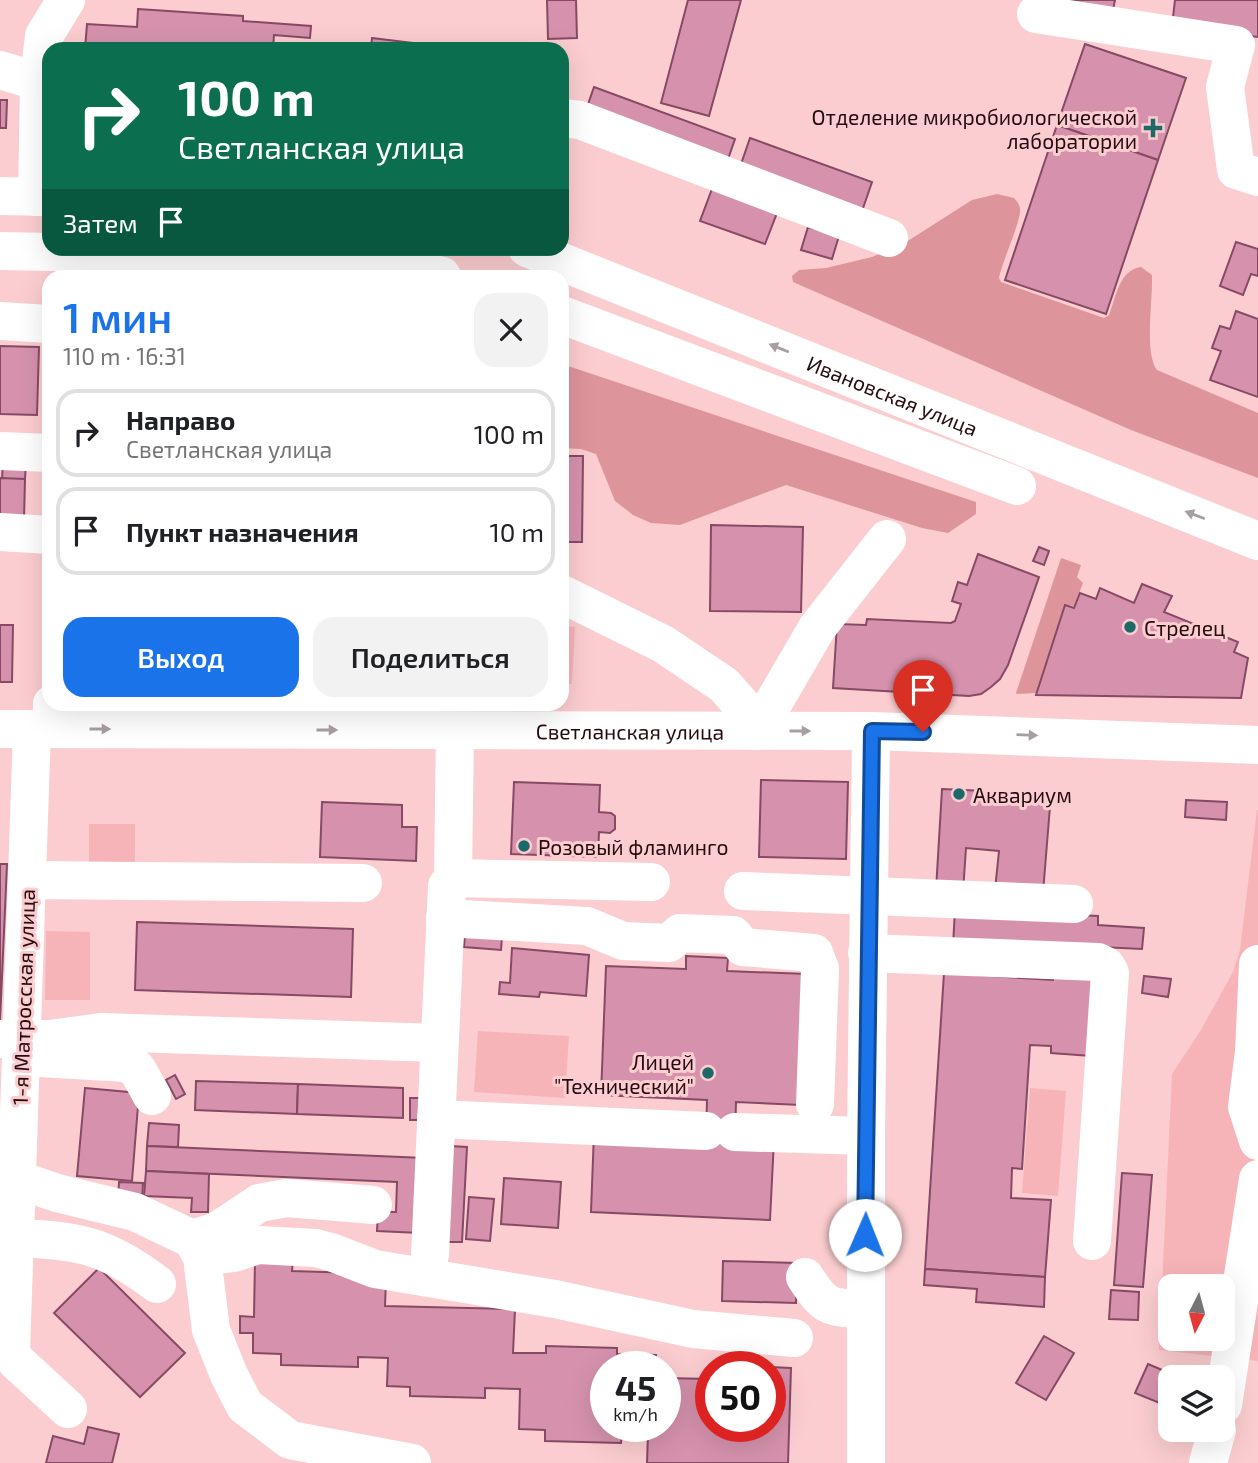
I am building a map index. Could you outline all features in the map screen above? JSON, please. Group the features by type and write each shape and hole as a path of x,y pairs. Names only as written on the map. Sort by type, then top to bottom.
{"main road":[{"path":"44,42 44,36 66,0"},
{"path":"1036,14 1247,46 1225,87 1247,173"},
{"path":"0,70 42,81"},
{"path":"29,197 42,97"},
{"path":"569,119 580,120 889,238"},
{"path":"0,251 42,252"},
{"path":"263,256 316,257 412,270"},
{"name":"Ивановская улица","path":"547,256 1258,541"},
{"path":"569,318 1017,486"},
{"path":"0,321 42,324"},
{"path":"853,423 929,408"},
{"path":"0,451 42,453"},
{"path":"0,532 42,535"},
{"path":"757,731 817,628 887,539"},
{"path":"569,597 663,644 724,685 746,710 757,731"},
{"name":"Светланская улица","path":"34,723 455,730 872,731 1258,745"},
{"name":"1-я Матросская улица","path":"34,723 27,880 9,1116 16,1179 11,1352 16,1361 68,1409"},
{"path":"430,1255 445,918 447,886 453,878 455,730"},
{"path":"866,1463 864,1309 872,731"},
{"path":"0,791 5,784 30,768"},
{"path":"453,878 651,882"},
{"path":"27,880 363,883"},
{"path":"743,891 1074,904"},
{"path":"445,918 587,926 623,941 668,943 680,933 733,935 743,947 814,953 820,970 816,1104"},
{"path":"867,953 1098,962 1106,966 1110,973 1108,1015 1092,1241"},
{"path":"1258,964 1254,1052 1247,1107 1258,1141"},
{"path":"14,1045 102,1032 439,1043"},
{"path":"14,1045 126,1063 137,1069 152,1096"},
{"path":"436,1119 866,1136"},
{"path":"16,1179 57,1193 135,1212 197,1248 234,1253 258,1245 316,1248 375,1269 555,1299 693,1329 794,1338"},
{"path":"1229,1365 1258,1179"},
{"path":"197,1248 259,1203 287,1198 373,1205"},
{"path":"14,1238 53,1239 98,1248 130,1264 158,1284"},
{"path":"197,1248 211,1330 245,1406 290,1440 412,1463"},
{"path":"805,1277 823,1301 832,1308 864,1309"},
{"path":"1208,1463 1214,1442"}],"shaded area":[{"path":"997,194 1014,198 1020,208 999,278 1001,282 1104,318 1109,315 1119,285 1128,273 1141,267 1152,275 1150,339 1153,362 1157,370 1258,413 1258,478 1131,430 793,282 792,276 799,270 826,268 872,257 903,244 972,200"},
{"path":"569,366 976,502 976,514 948,533 922,528 786,485 680,525 651,523 633,515 615,501 596,454 569,448"},
{"path":"1061,558 1081,565 1077,577 1083,583 1074,606 1065,605 1037,693 1017,694 1016,693"},
{"path":"569,627 575,627 572,684 569,684"},
{"path":"1258,810 1258,1361 1168,1351 1236,1351 1236,1274 1163,1274 1172,1074 1201,1030 1233,972 1240,950"},
{"path":"89,824 135,824 135,871 89,871"},
{"path":"46,931 90,932 90,1000 45,1000"},
{"path":"478,1031 569,1036 565,1098 474,1092"},
{"path":"1030,1088 1066,1091 1058,1196 1022,1193"}],"building":[{"path":"547,0 576,0 577,38 548,39"},
{"path":"688,0 741,0 709,116 661,103"},
{"path":"1041,0 1115,0 1113,10"},
{"path":"1175,0 1258,0 1258,37 1172,26"},
{"path":"138,9 243,16 243,21 311,26 310,38 274,35 274,42 86,42 87,24 137,27"},
{"path":"372,38 405,42 372,42"},
{"path":"1085,44 1186,78 1158,160 1057,125"},
{"path":"594,87 735,139 727,162 586,110"},
{"path":"0,100 7,100 6,128 0,128"},
{"path":"1057,125 1158,160 1106,314 1005,280"},
{"path":"750,138 872,182 861,214 739,170"},
{"path":"712,189 777,213 765,244 700,221"},
{"path":"808,227 839,236 832,259 801,250"},
{"path":"1236,242 1258,249 1258,276 1251,274 1243,295 1220,286"},
{"path":"1236,311 1258,319 1258,397 1210,380 1221,351 1212,348 1220,326 1230,329"},
{"path":"0,346 39,347 37,415 0,414"},
{"path":"569,456 583,456 582,542 569,542"},
{"path":"3,461 26,461 25,479 2,479"},
{"path":"0,478 25,479 24,520 0,519"},
{"path":"711,525 803,527 801,612 710,611"},
{"path":"1039,547 1049,551 1044,565 1033,561"},
{"path":"978,554 1039,577 1008,665 1000,679 981,694 969,696 833,688 837,624 866,625 867,619 951,623 955,621 961,604 952,601 958,582 967,585"},
{"name":"Стрелец","path":"1142,584 1172,596 1164,612 1238,642 1234,652 1248,658 1241,698 1036,695 1065,605 1074,608 1080,593 1096,599 1100,588 1134,603"},
{"path":"0,625 13,625 12,682 0,682"},
{"path":"761,780 848,782 846,859 759,857"},
{"path":"514,782 600,785 599,812 615,816 615,829 610,833 599,832 598,857 511,854"},
{"path":"942,789 1051,794 1043,893 995,890 999,851 966,848 963,892 936,890"},
{"path":"1186,800 1227,802 1226,820 1185,817"},
{"path":"322,802 402,805 402,827 417,827 416,861 320,857"},
{"path":"0,864 7,864 0,1022"},
{"path":"955,909 1098,916 1098,925 1144,928 1142,949 1015,943 953,946"},
{"path":"466,921 503,924 501,950 464,947"},
{"path":"137,922 353,929 351,997 135,990"},
{"path":"512,948 589,955 586,996 540,992 539,997 499,994 500,982 510,983"},
{"path":"686,956 728,958 727,971 807,974 801,1105 736,1102 735,1138 774,1140 770,1220 591,1212 594,1132 706,1137 707,1100 601,1095 606,966 686,969"},
{"path":"1053,972 1096,975 1091,1056 1051,1053 1051,1046 1030,1045 1022,1169 1012,1168 1011,1198 1051,1200 1045,1277 925,1269 944,973 1053,980"},
{"path":"1144,976 1171,979 1168,997 1142,993"},
{"path":"175,1075 185,1094 176,1099 166,1080"},
{"path":"196,1081 298,1084 297,1114 195,1110"},
{"path":"298,1084 403,1088 403,1118 297,1114"},
{"path":"85,1088 139,1093 132,1181 77,1176"},
{"path":"410,1098 420,1098 420,1120 410,1120"},
{"path":"149,1123 179,1125 178,1147 147,1146"},
{"path":"147,1146 424,1158 420,1233 377,1231 378,1212 396,1212 397,1182 146,1171"},
{"path":"450,1146 467,1147 462,1242 445,1242"},
{"path":"146,1171 209,1174 208,1212 191,1212 192,1198 144,1196"},
{"path":"1122,1173 1152,1175 1143,1287 1114,1285"},
{"path":"504,1178 561,1182 558,1228 501,1224"},
{"path":"119,1182 143,1183 142,1202 118,1201"},
{"path":"469,1197 494,1199 490,1241 466,1239"},
{"path":"255,1259 293,1260 292,1271 355,1273 386,1280 385,1306 515,1309 513,1353 546,1353 546,1346 617,1348 617,1351 590,1351 590,1442 621,1443 545,1441 545,1430 519,1429 520,1389 485,1388 485,1398 410,1396 410,1387 387,1386 388,1358 358,1357 358,1367 281,1365 281,1354 253,1353 253,1333 240,1333 240,1316 254,1317"},
{"path":"723,1261 797,1263 796,1303 722,1301"},
{"path":"99,1268 185,1353 140,1397 54,1313"},
{"path":"925,1269 1045,1277 1044,1307 976,1302 977,1289 924,1285"},
{"path":"1111,1290 1139,1292 1138,1320 1109,1319"},
{"path":"1044,1336 1074,1353 1046,1400 1016,1383"},
{"path":"1148,1364 1158,1368 1158,1402 1135,1393"},
{"path":"786,1368 791,1368 788,1463 647,1463 648,1442 681,1442 681,1378 695,1379 695,1442 786,1442"},
{"path":"88,1427 119,1434 112,1463 46,1463 53,1436 84,1444"}],"place":[{"name":"Отделение микробиологической лаборатории","path":"1153,128"},
{"name":"Стрелец","path":"1130,627"},
{"name":"Аквариум","path":"959,794"},
{"name":"Розовый фламинго","path":"524,846"},
{"name":"Лицей \"Технический\"","path":"708,1073"}],"route":[{"path":"865,1235 872,731 923,732"}]}
